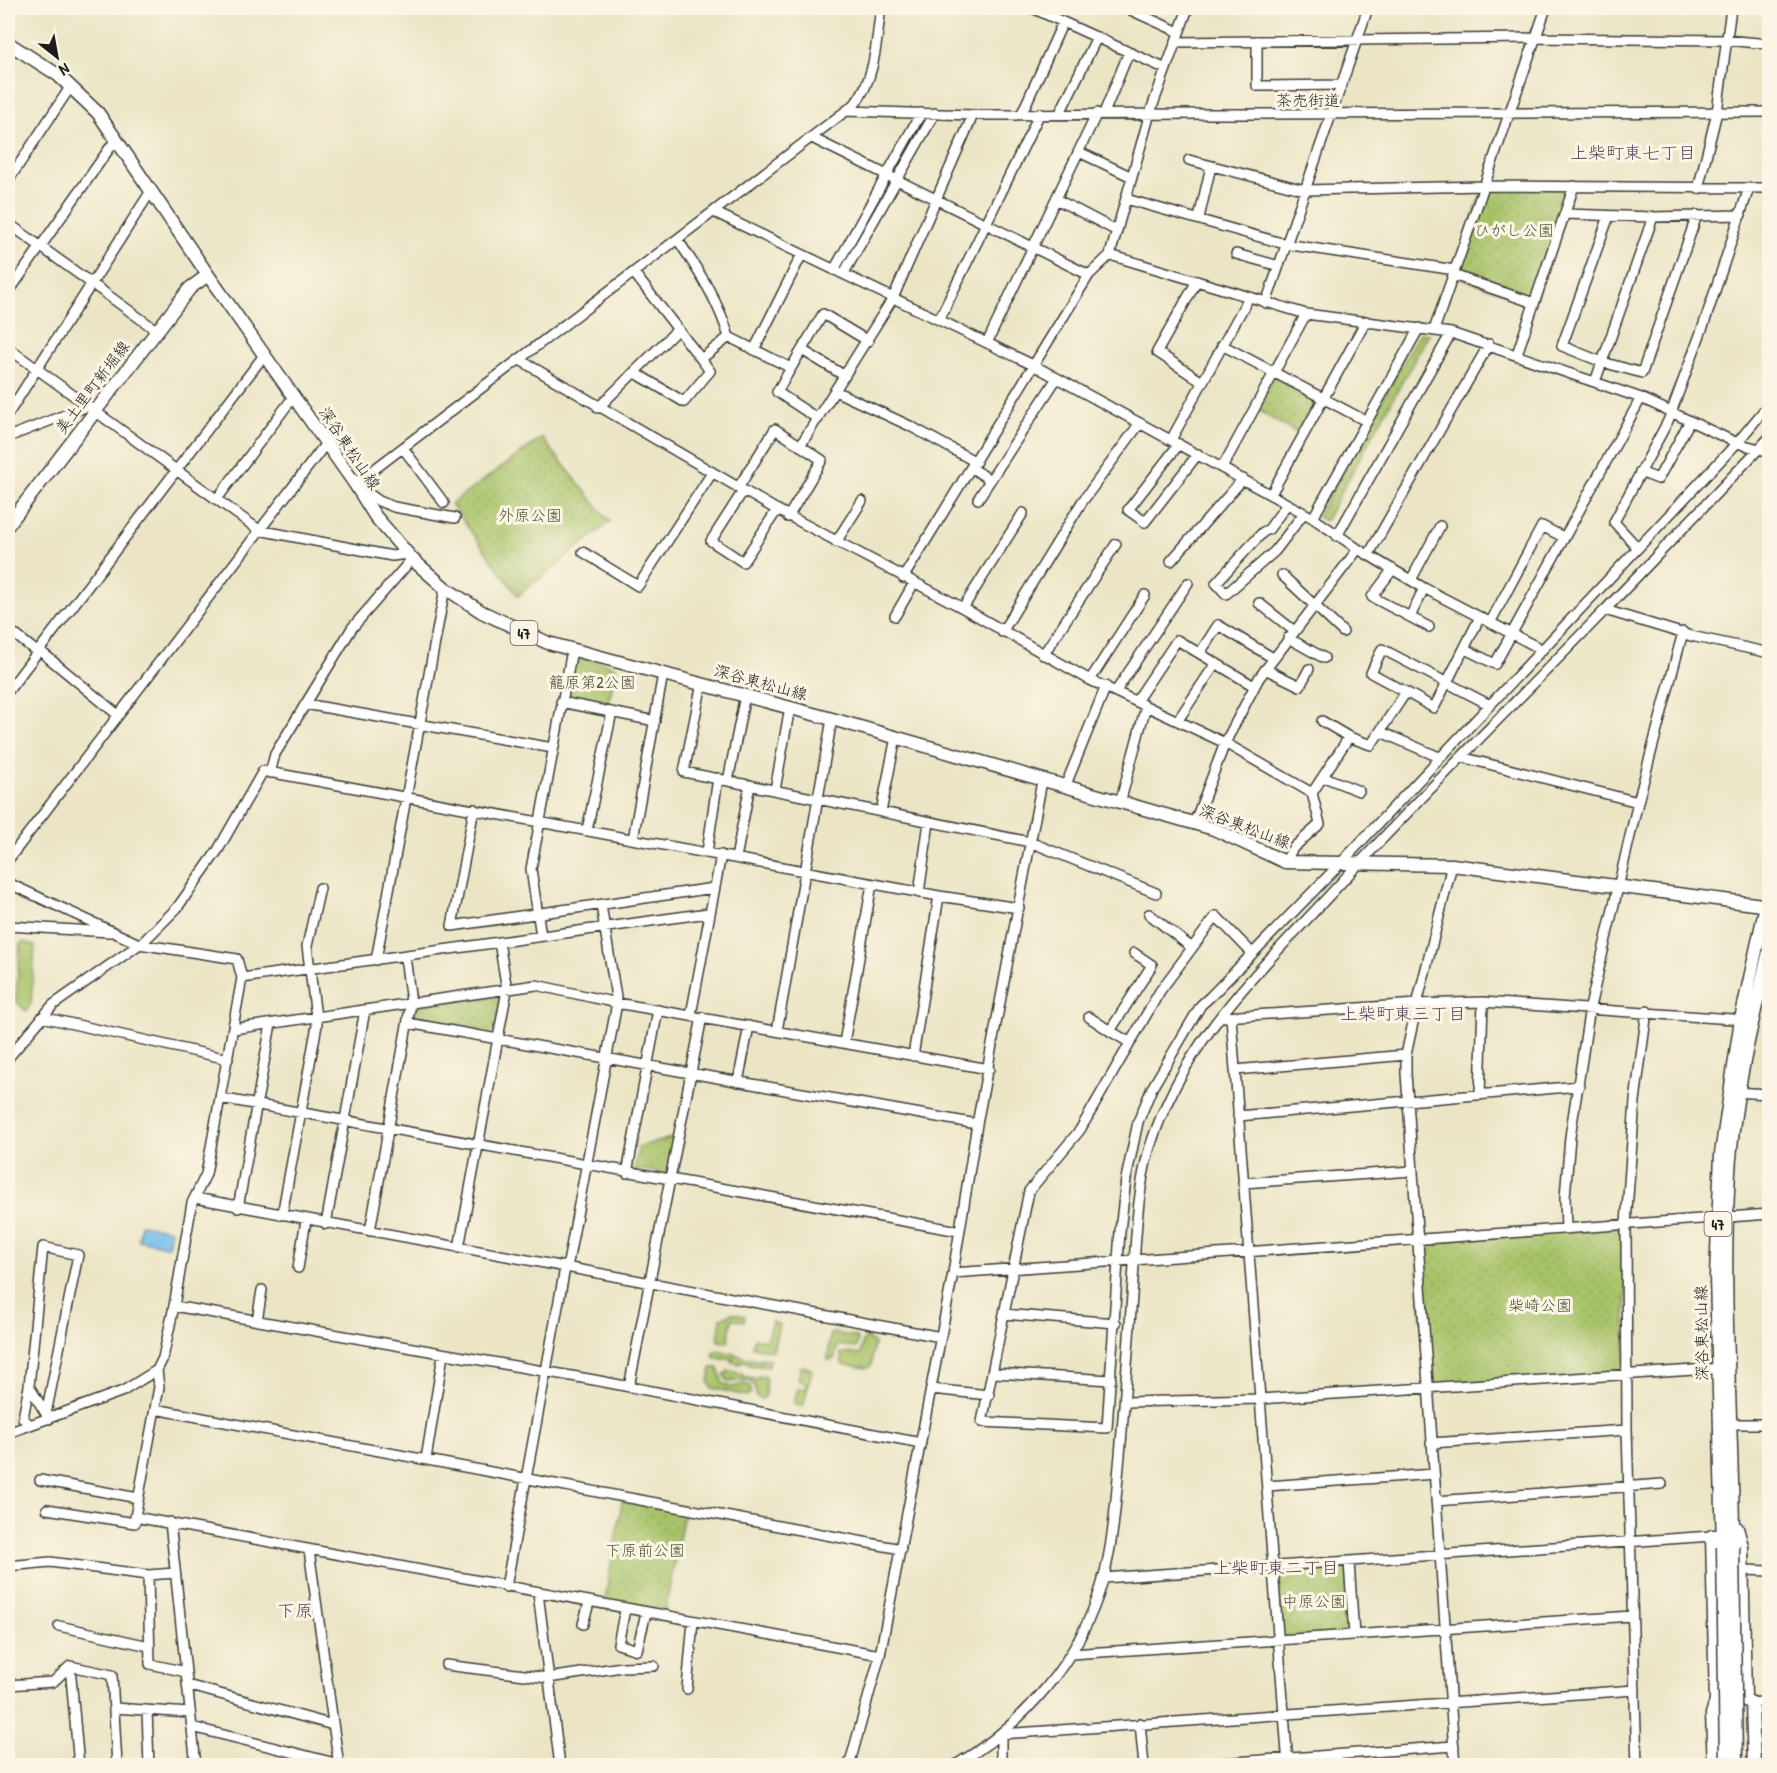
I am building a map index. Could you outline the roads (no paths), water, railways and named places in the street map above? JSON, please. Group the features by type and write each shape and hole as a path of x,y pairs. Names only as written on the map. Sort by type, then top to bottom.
{"main road":[{"name":"深谷東松山線","path":"10,49 58,75 87,100 327,442 375,516 410,556 445,588 505,625 572,650 790,707 1214,829 1285,862 1452,865 1768,905 1734,1092 1723,1216 1723,1368 1732,1513 1722,1541 1736,1766"},
{"name":"美土里町新堀線","path":"8,525 91,408 190,288 208,275"},
{"name":"深谷東松山線","path":"1746,1020 1770,948"},
{"name":"深谷東松山線","path":"1725,1424 1722,1541 1726,1766"},
{"path":"1732,1513 1742,1546 1748,1701 1754,1766"},
{"path":"1714,1766 1712,1714 1716,1701 1722,1541"}],"street":[{"path":"455,518 394,507 379,501 356,484 846,111 864,92 869,79 880,8"},
{"path":"1032,8 1166,69"},
{"path":"1126,8 1179,32"},
{"path":"903,578 1089,275 1110,255 1150,113 1188,8"},
{"path":"1266,303 1368,8"},
{"path":"1434,330 1546,8"},
{"path":"1698,189 1717,112 1731,8"},
{"path":"1022,113 1063,22"},
{"path":"1060,113 1097,37"},
{"path":"1176,42 1535,38 1725,40 1770,44"},
{"path":"1257,41 1257,86 1342,85"},
{"path":"987,343 1078,152 1100,113 1129,52"},
{"path":"8,180 71,86"},
{"name":"茶売街道","path":"846,111 973,115 1022,113 1332,115 1770,112"},
{"path":"834,270 921,113"},
{"path":"844,273 935,113"},
{"path":"939,320 1040,113"},
{"path":"800,446 893,298 973,115"},
{"path":"812,138 1089,275"},
{"path":"8,293 116,139"},
{"path":"1078,152 1132,177"},
{"path":"1189,160 1305,190 1484,186 1770,188"},
{"path":"1199,218 1211,166"},
{"path":"1516,354 1574,186"},
{"path":"1638,548 1614,522 1671,413 1749,188"},
{"path":"8,414 151,191"},
{"path":"1056,199 1117,231"},
{"path":"1126,199 1285,244 1454,272 1534,303"},
{"path":"714,212 1035,366 1271,494 1424,588 1491,621 1541,650"},
{"path":"1565,214 1653,217 1741,214"},
{"path":"1609,216 1562,346 1602,362 1642,373 1697,215"},
{"path":"1595,382 1653,217"},
{"path":"8,223 156,330"},
{"path":"678,240 708,285 721,312 729,337 791,368"},
{"path":"753,350 802,254"},
{"path":"1236,254 1279,266"},
{"path":"1110,255 1306,314 1434,330 1489,344 1641,398 1737,443 1770,452"},
{"path":"633,372 684,402 710,371 634,273"},
{"path":"1197,281 1157,352 1202,382"},
{"path":"1198,454 1145,522 1128,510 1175,442 1202,382 1249,297"},
{"path":"818,419 777,392 823,314 868,341"},
{"path":"1222,468 1272,372 1306,314"},
{"path":"1271,494 1321,399 1366,321"},
{"path":"1287,504 1269,529 1263,532 1216,583 1226,594 1275,551 1308,515 1366,421 1419,328"},
{"path":"598,408 678,329"},
{"path":"1337,536 1451,333"},
{"path":"701,359 729,337"},
{"path":"1368,554 1489,344"},
{"path":"1222,345 1366,421"},
{"path":"8,348 259,530 392,556 410,556"},
{"path":"802,350 845,376"},
{"path":"8,691 265,354"},
{"path":"520,360 598,408 777,510 963,608 1090,681 1137,700 1225,743 1312,793 1320,824 1293,848 1285,862"},
{"path":"978,499 1057,378"},
{"path":"835,391 910,426 974,465 990,480"},
{"path":"217,499 294,396"},
{"path":"1465,649 1495,664 1510,641 1510,632 1641,398"},
{"path":"1252,953 1216,916 1160,991 1080,1130 1029,1191 982,1422 1107,1428 1126,1179 1138,1122 1152,1088 1201,1005 1340,864 1488,704 1737,443 1770,403"},
{"path":"8,437 91,408"},
{"path":"1640,472 1658,479 1690,421"},
{"path":"1002,632 1082,502 1140,423"},
{"path":"777,510 743,562 711,541 776,429 822,460 789,516"},
{"path":"954,1766 984,1748 1041,1695 1071,1654 1103,1578 1115,1513 1138,1209 1149,1152 1163,1111 1187,1060 1217,1018 1359,864 1770,437"},
{"path":"8,860 327,442"},
{"path":"403,448 444,503"},
{"path":"583,552 638,586 712,473"},
{"path":"1171,561 1244,479"},
{"path":"836,542 862,501"},
{"path":"963,608 1023,513"},
{"path":"1411,579 1440,526"},
{"path":"1491,621 1542,526 1563,537"},
{"path":"1043,654 1116,544"},
{"path":"1194,824 1225,743 1254,686 1313,605 1358,549"},
{"path":"270,773 274,754 358,621 410,556"},
{"path":"1393,569 1372,597 1429,627"},
{"path":"1282,575 1343,632"},
{"path":"895,616 914,583"},
{"path":"1116,691 1188,583"},
{"path":"376,960 445,588"},
{"path":"1410,617 1424,588"},
{"path":"1090,681 1145,595"},
{"path":"1259,603 1291,634 1324,658"},
{"path":"1605,610 1691,636 1770,653"},
{"path":"1480,617 1465,649 1448,681 1434,708 1371,673 1382,650 1448,681 1488,704"},
{"path":"1200,653 1218,625 1273,658"},
{"path":"8,629 118,715"},
{"path":"1566,1229 1566,1170 1590,1007 1638,802 1683,632"},
{"path":"1137,700 1177,640 1254,686"},
{"path":"541,936 531,869 572,650"},
{"path":"1178,720 1216,663"},
{"path":"1265,669 1300,686 1309,669"},
{"path":"633,839 663,674"},
{"path":"702,683 684,772 1030,842 1156,893"},
{"path":"1065,787 1106,686"},
{"path":"1322,721 1349,737 1371,745 1382,732 1406,692"},
{"path":"728,781 745,695"},
{"path":"561,702 655,722"},
{"path":"305,704 553,748"},
{"path":"1120,803 1146,706"},
{"path":"775,790 790,707"},
{"path":"587,830 612,712"},
{"path":"777,1031 832,719"},
{"path":"1382,732 1439,757"},
{"path":"881,812 896,737"},
{"path":"1312,793 1349,737"},
{"path":"1461,757 1638,802"},
{"path":"8,1058 42,1017 87,978 139,944 177,908 198,880 263,771 919,893 1019,908"},
{"path":"1324,777 1359,791"},
{"path":"707,852 718,778"},
{"path":"849,1766 880,1655 901,1548 953,1273 977,1124 1042,781"},
{"path":"736,858 750,785"},
{"path":"474,809 453,926 714,888"},
{"path":"919,893 929,822"},
{"path":"691,1015 708,913 721,855"},
{"path":"1452,865 1406,1055 1406,1102 1455,1766"},
{"path":"8,884 94,928"},
{"path":"844,1043 872,884"},
{"path":"282,1215 318,1017 307,946 320,888"},
{"path":"1768,905 1770,892"},
{"path":"913,1056 939,896"},
{"path":"506,1587 617,1003 601,905"},
{"path":"242,978 708,913"},
{"path":"1149,914 1192,948"},
{"path":"8,926 94,928 112,932 139,944 237,959 242,978 206,1174 195,1198 163,1358 157,1370 123,1391 47,1416 8,1433"},
{"path":"459,1248 507,990 499,942"},
{"path":"1110,1031 1152,965 1134,953"},
{"path":"370,1231 411,1003 405,956"},
{"path":"233,1029 546,986 617,1003 989,1070"},
{"path":"1217,1018 1417,1004 1483,1002 1590,1007 1746,1020"},
{"path":"1480,1095 1483,1002"},
{"path":"326,1224 365,1010"},
{"path":"627,1173 658,1010"},
{"path":"1637,1766 1627,1430 1626,1224 1635,1101 1647,1011"},
{"path":"42,1017 228,1059"},
{"path":"629,1387 652,1282 702,1017"},
{"path":"1089,1017 1129,1042"},
{"path":"1231,1017 1288,1762"},
{"path":"408,1023 977,1124"},
{"path":"238,1208 271,1024"},
{"path":"738,1082 749,1026"},
{"path":"1235,1070 1406,1055"},
{"path":"1238,1116 1579,1086"},
{"path":"1734,1092 1770,1094"},
{"path":"220,1098 959,1231"},
{"path":"1243,1183 1412,1171"},
{"path":"195,1198 238,1208 652,1282 941,1337"},
{"path":"953,1273 1770,1214"},
{"path":"298,1269 306,1220"},
{"path":"30,1425 23,1418 29,1386 43,1247 78,1255 47,1416"},
{"path":"257,1321 262,1290"},
{"path":"174,1306 629,1387 921,1443"},
{"path":"1004,1314 1116,1323"},
{"path":"426,1459 443,1355"},
{"path":"1125,1401 1260,1399 1723,1368"},
{"path":"47,1509 135,1523 159,1387 157,1370"},
{"path":"993,1373 1111,1380"},
{"path":"29,1386 47,1416"},
{"path":"931,1389 988,1395"},
{"path":"155,1409 901,1548"},
{"path":"1725,1424 1770,1424"},
{"path":"1431,1443 1627,1430"},
{"path":"1267,1486 1434,1474"},
{"path":"40,1480 138,1498"},
{"path":"1436,1501 1662,1484"},
{"path":"135,1517 880,1655"},
{"path":"170,1522 196,1766"},
{"path":"1103,1578 1631,1541 1722,1541"},
{"path":"192,1727 339,1765 309,1550"},
{"path":"8,1566 50,1562 148,1575 175,1573"},
{"path":"1349,1562 1354,1635"},
{"path":"1743,1570 1770,1570"},
{"path":"148,1575 150,1664 186,1672"},
{"path":"538,1593 560,1766"},
{"path":"583,1624 590,1603"},
{"path":"625,1609 618,1644 638,1650 646,1613"},
{"path":"1071,1654 1632,1616"},
{"path":"687,1689 693,1621"},
{"path":"59,1626 149,1646"},
{"path":"446,1665 548,1678 622,1667 654,1666"},
{"path":"8,1685 53,1682 70,1666"},
{"path":"70,1666 112,1675 117,1766"},
{"path":"70,1666 79,1766"},
{"path":"187,1685 333,1725"},
{"path":"1001,1734 1450,1701 1635,1690"},
{"path":"1716,1701 1770,1701"},
{"path":"114,1708 190,1713"},
{"path":"147,1710 149,1766"},
{"path":"1140,1723 1144,1766"},
{"path":"1001,1734 1001,1766"},
{"path":"1182,1766 1288,1762 1454,1746"}],"water":[{"path":"141,1224 171,1230 168,1246 138,1240"}],"district":[{"name":"上柴町東七丁目","path":"1633,152"},
{"name":"上柴町東三丁目","path":"1403,1013"},
{"name":"上柴町東二丁目","path":"1276,1567"},
{"name":"下原","path":"295,1610"}],"park label":[{"name":"ひがし公園","path":"1514,230"},
{"name":"外原公園","path":"530,515"},
{"name":"籠原第2公園","path":"592,682"},
{"name":"柴崎公園","path":"1540,1305"},
{"name":"下原前公園","path":"645,1550"},
{"name":"中原公園","path":"1314,1601"}]}
